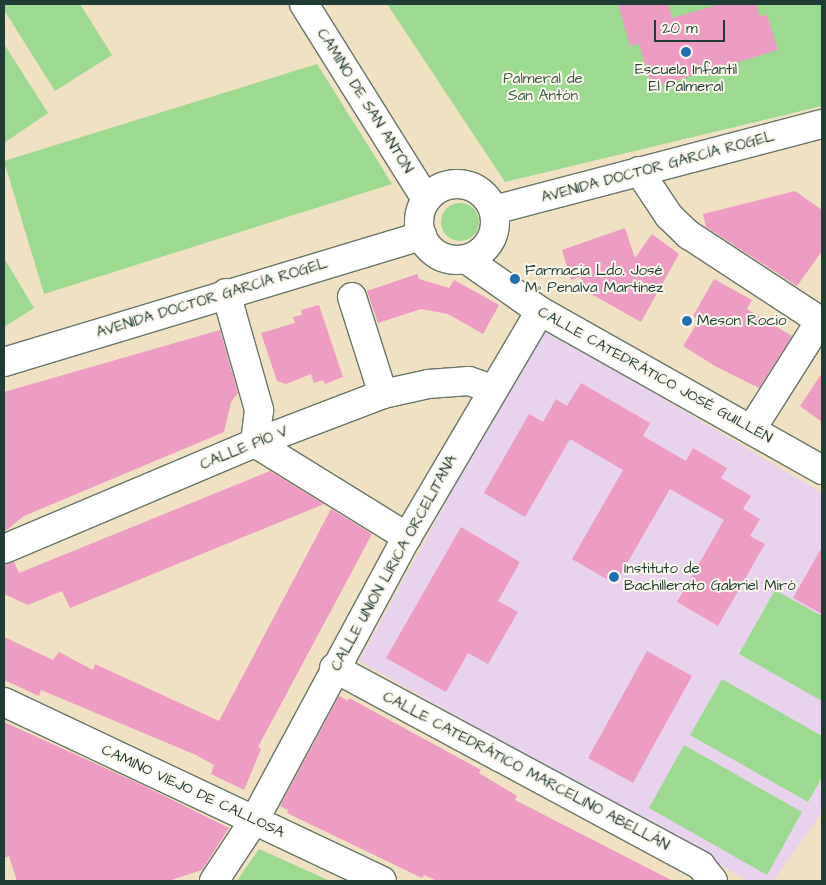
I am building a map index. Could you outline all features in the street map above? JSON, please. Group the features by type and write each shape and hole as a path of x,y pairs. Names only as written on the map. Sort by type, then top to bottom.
{"street":[{"name":"CAMINO DE SAN ANTÓN","path":"304,4 426,199"},
{"name":"AVENIDA DOCTOR GARCÍA ROGEL","path":"494,210 822,124"},
{"path":"638,172 669,216 689,234 821,321 751,430"},
{"path":"464,184 483,192 494,210 496,226 491,241 480,253 466,259 452,260 440,256 422,236 419,224 426,199 443,186 464,184"},
{"name":"AVENIDA DOCTOR GARCÍA ROGEL","path":"4,362 226,293 422,236"},
{"name":"CALLE CATEDRÁTICO JOSÉ GUILLÉN","path":"466,259 540,311 822,470"},
{"path":"226,293 259,410 255,443 407,537"},
{"path":"352,297 383,394"},
{"name":"CALLE UNIÓN LÍRICA ORCELITANA","path":"214,881 255,819 334,668 407,537 492,389 540,311"},
{"name":"CALLE PÍO V","path":"4,549 255,443 383,394 428,384 469,382 492,389"},
{"name":"CALLE CATEDRÁTICO MARCELINO ABELLÁN","path":"334,668 701,866 713,881"},
{"name":"CAMINO VIEJO DE CALLOSA","path":"4,702 255,819 382,881"}],"shaded area":[{"name":"Instituto de Bachillerato Gabriel Miró","path":"542,327 822,493 822,812 773,881 748,881 359,661"}],"green space":[{"path":"4,4 80,4 112,55 55,91 4,10"},
{"name":"Palmeral de San Antón","path":"387,4 822,4 822,106 505,182"},
{"path":"4,44 48,113 4,143"},
{"path":"317,64 392,184 44,294 4,161"},
{"path":"460,203 473,209 479,222 473,235 460,241 447,235 441,222 447,209"},
{"path":"4,258 34,308 4,327"},
{"path":"775,590 822,616 822,701 739,654"},
{"path":"722,679 822,736 822,777 808,802 690,735"},
{"path":"684,745 802,812 767,875 649,808"},
{"path":"259,849 330,881 237,881"}],"building":[{"path":"618,4 668,4 672,18 720,4 756,4 760,16 767,15 778,50 652,88 639,44 630,46"},
{"path":"795,191 822,210 822,251 797,286 706,227 703,214"},
{"path":"625,228 635,258 652,234 679,254 641,322 584,290 580,277 571,280 562,250"},
{"path":"417,274 419,279 449,288 454,280 499,305 483,334 448,314 421,309 378,323 367,291"},
{"path":"714,279 752,300 747,309 792,336 759,388 715,366 683,346 699,320 693,316"},
{"path":"319,305 343,377 325,384 323,380 314,383 311,374 286,384 277,381 261,333 295,323 293,317 302,315 301,310"},
{"path":"220,330 238,393 231,402 224,432 24,516 4,532 4,392"},
{"path":"822,373 822,422 800,406"},
{"path":"581,383 650,423 643,436 686,461 693,448 727,468 721,478 751,496 743,509 760,519 750,536 765,544 718,626 677,602 724,520 670,489 615,584 572,559 623,470 570,439 525,517 484,493 529,414 543,422 556,399 567,406"},
{"path":"270,471 324,504 70,608 62,591 28,605 4,594 4,564 14,562 19,573"},
{"path":"331,509 372,534 258,747 261,749 244,790 211,774 214,765 196,755 41,690 39,696 4,680 4,637 53,660 59,652 93,670 95,664 219,721"},
{"path":"461,527 520,562 498,601 518,612 488,664 468,653 446,692 386,658"},
{"path":"822,547 822,614 793,598"},
{"path":"647,651 692,676 633,783 588,758"},
{"path":"339,696 348,701 349,698 481,770 479,773 517,796 515,800 673,881 437,881 424,875 422,878 287,813 288,810 280,806"},
{"path":"4,722 138,783 229,828 202,870 168,881 17,881 9,856 4,858"}],"place":[{"name":"Escuela Infantil El Palmeral","path":"686,52"},
{"name":"Farmacia Ldo. José Mª Penalva Martínez","path":"515,279"},
{"name":"Meson Rocio","path":"687,321"},
{"name":"Instituto de Bachillerato Gabriel Miró","path":"614,577"}]}
